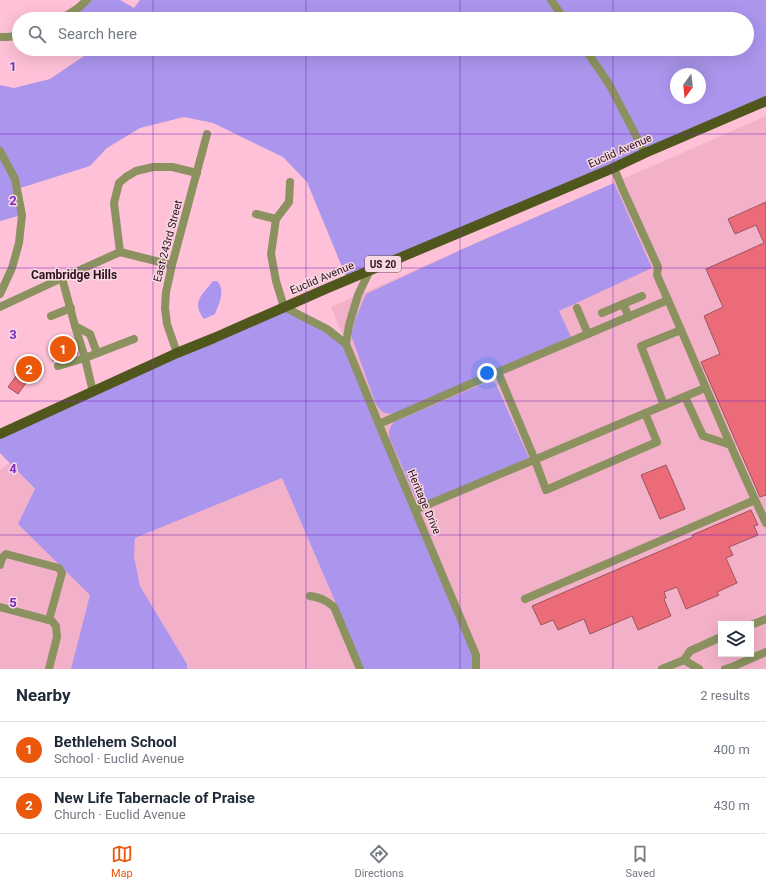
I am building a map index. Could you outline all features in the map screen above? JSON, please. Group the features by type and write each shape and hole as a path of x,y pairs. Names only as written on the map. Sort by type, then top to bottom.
{"main road":[{"name":"Euclid Avenue","path":"1,432 177,353 614,168 645,153 766,101"}],"street":[{"path":"72,12 87,0"},
{"path":"551,0 559,12"},
{"path":"0,37 12,37"},
{"path":"590,56 609,84 645,153"},
{"name":"East 243rd Street","path":"177,353 167,324 165,308 166,292 207,134"},
{"path":"0,151 15,179 22,215 16,255 12,268 0,294"},
{"path":"120,252 114,203 119,184 126,177 136,171 153,167 172,167 197,172"},
{"path":"614,168 658,267 657,275 705,388 766,523"},
{"path":"284,307 276,281 271,254 276,219 289,202 290,182"},
{"path":"256,214 276,219"},
{"path":"0,307 120,252 172,265"},
{"path":"346,344 349,325 358,294 370,270"},
{"path":"62,278 75,326 86,358 93,392"},
{"path":"602,314 642,296"},
{"path":"379,424 668,300"},
{"path":"623,304 628,317"},
{"name":"Heritage Drive","path":"284,307 327,328 346,344 476,654 476,669"},
{"path":"51,316 71,308"},
{"path":"577,308 588,334"},
{"path":"75,326 90,334 97,353"},
{"path":"664,405 641,346 681,330"},
{"path":"58,366 86,358 134,339"},
{"path":"498,372 546,490 657,442 645,413"},
{"path":"415,510 705,388"},
{"path":"685,397 703,436 731,445"},
{"path":"525,599 755,500"},
{"path":"0,565 2,558 6,554 59,568 62,573 49,620"},
{"path":"310,596 319,597 328,601 334,607 360,669"},
{"path":"0,607 52,621 56,626 57,637 49,669"},
{"path":"754,624 766,619"},
{"path":"662,669 684,660 690,651 718,638"},
{"path":"725,669 766,652"},
{"path":"684,660 699,669"}],"shaded area":[{"path":"87,0 120,0 134,8 140,0 766,0 766,101 347,279 307,182 283,157 213,123 184,117 140,128 107,148 90,166 17,189 22,215 0,221 0,85 14,88 50,79 84,56 754,56 754,12 71,12"},
{"path":"766,116 766,669 476,669 476,659 331,307"},
{"path":"614,183 652,268 559,311 571,337 400,412 388,414 380,409 375,402 351,335 355,320 366,294 467,247"},
{"path":"213,281 217,281 220,285 221,297 215,314 204,319 198,308 198,303 202,295"},
{"path":"284,307 346,344 476,655 476,669 364,669 282,478 135,538 134,556 140,586 187,664 187,669 71,669 90,595 18,524 35,489 0,453 0,434"},
{"path":"492,381 496,384 529,458 427,502 417,500 390,439 389,430 391,426 394,422"},
{"path":"9,463 107,564 152,669 0,669 0,470"},
{"path":"282,478 364,669 187,669 187,664 140,586 134,556 135,538"}],"building":[{"path":"766,202 766,495 760,497 701,362 720,354 704,316 723,307 706,269 764,243 756,225 735,234 728,219"},
{"path":"73,338 78,354 73,356 71,353 53,361 48,349"},
{"path":"27,361 37,368 18,394 8,387"},
{"path":"666,465 685,509 660,519 641,475"},
{"path":"751,510 758,525 754,526 758,535 729,547 733,555 726,558 737,583 717,592 719,595 686,609 677,587 664,592 666,598 664,599 671,616 638,630 632,616 590,634 584,619 558,630 553,620 541,625 532,606 693,537 692,535"}],"place":[{"name":"Bethlehem School","path":"63,349"},
{"name":"New Life Tabernacle of Praise","path":"29,369"}],"district":[{"name":"Cambridge Hills","path":"74,275"}]}
